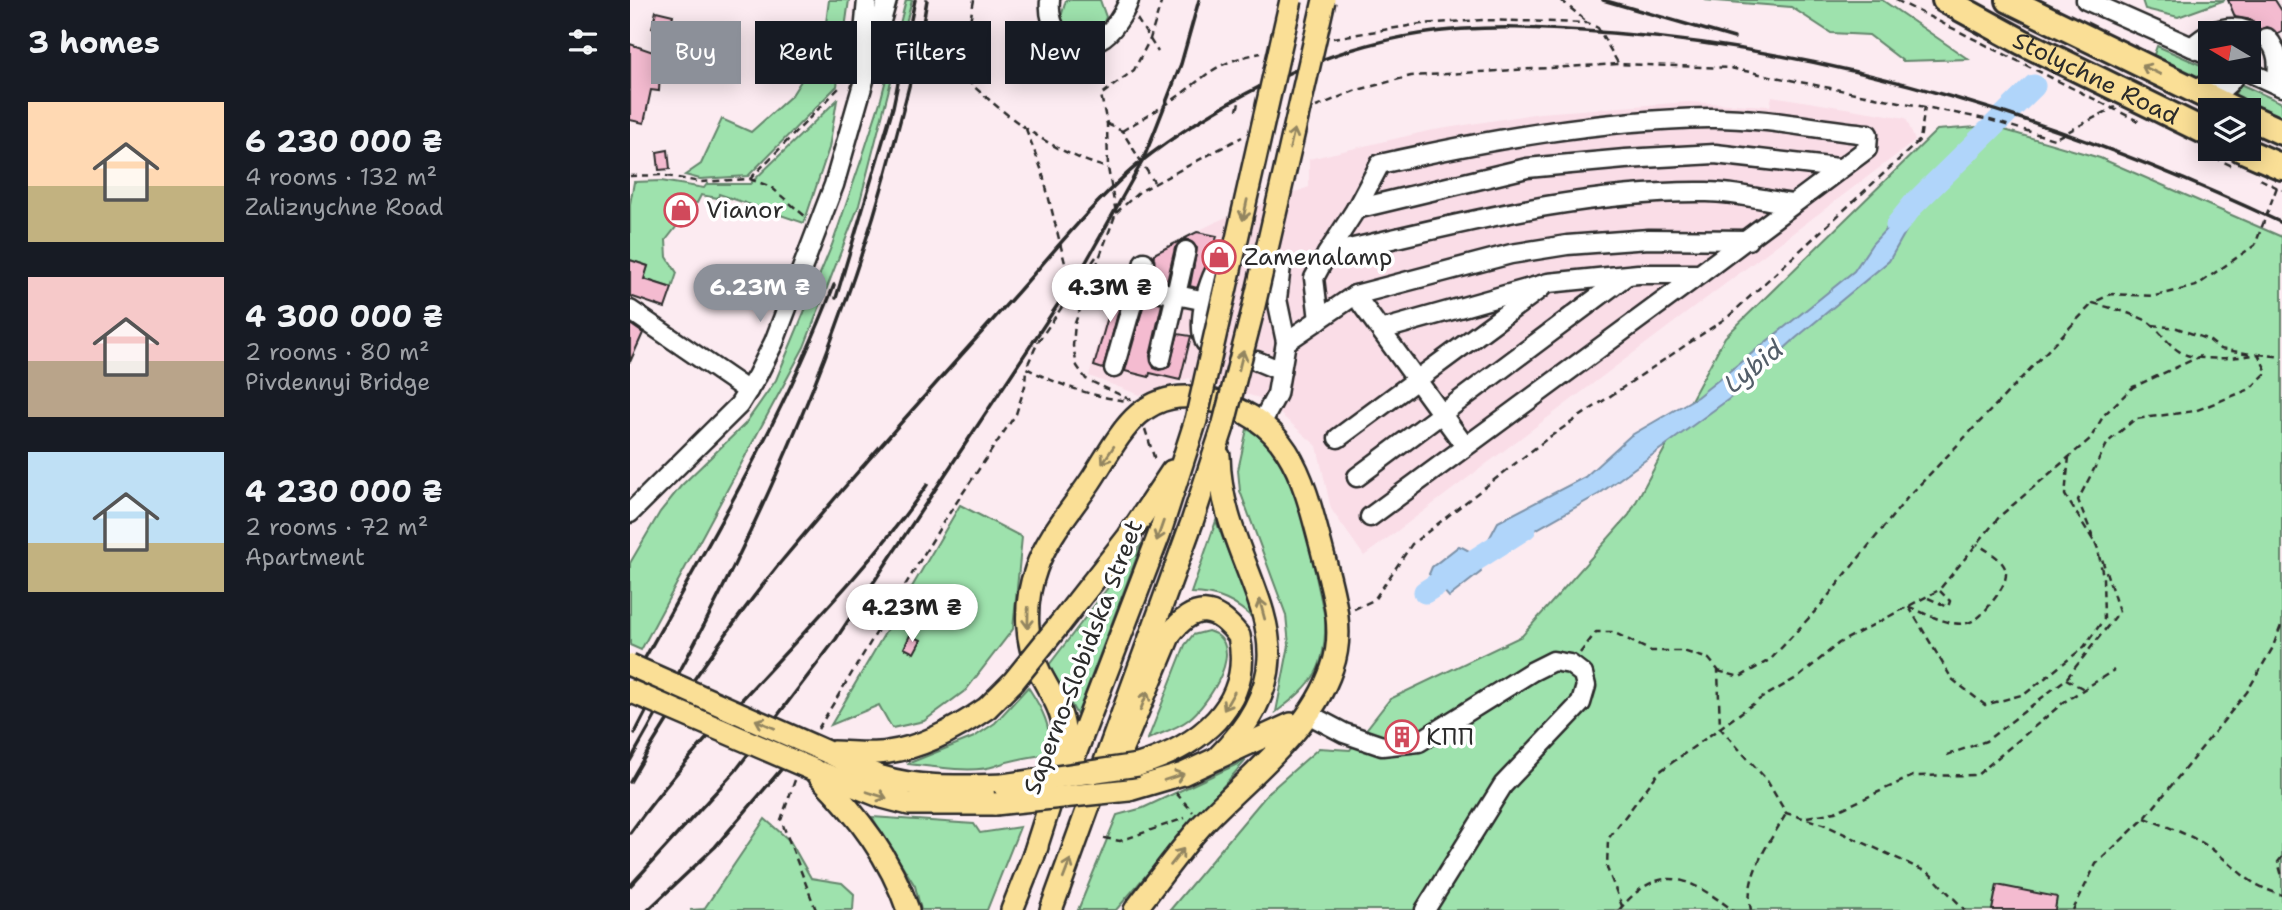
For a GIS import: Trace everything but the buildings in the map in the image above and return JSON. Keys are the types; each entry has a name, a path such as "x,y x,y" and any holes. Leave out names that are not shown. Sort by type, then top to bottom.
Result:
{"highway":[{"name":"Stolychne Road","path":"1945,0 2198,128"},
{"name":"Stolychne Road","path":"2009,0 2208,98"},
{"path":"2261,122 2282,132"},
{"path":"2258,161 2279,177"}],"main road":[{"name":"Saperno-Slobidska Street","path":"1012,910 1095,708 1160,535 1189,446 1291,0"},
{"path":"1051,910 1083,828 1221,433 1254,310 1324,0"},
{"path":"1033,858 1054,785 1065,731 1057,704 1039,671 1027,626 1035,572 1054,535 1132,421 1181,395 1234,408 1262,422 1286,448 1297,470 1310,504 1338,617 1334,665 1308,714 1202,826 1135,910"},
{"path":"1221,433 1220,483 1224,502 1253,577 1269,656 1266,682 1250,729 1255,735 1267,737"},
{"path":"827,752 887,753 961,726 987,708 1013,682 1128,537 1189,446"},
{"path":"630,665 881,777 914,784 999,794 1138,765 1168,756 1203,736 1223,711 1235,690 1241,670 1239,636 1218,615 1192,612 1182,617 1170,634 1130,736 1083,828"},
{"path":"630,691 805,775 909,804 999,794 1129,790 1183,775 1267,737 1308,714"},
{"path":"1217,758 1237,738 1253,714"},
{"path":"805,775 867,830 892,872 908,910"}],"street":[{"path":"857,112 867,0"},
{"path":"630,513 713,432 748,391 774,342 834,185 887,0"},
{"path":"1050,0 1048,16 1053,30 1062,39 1076,43 1090,43 1102,38 1129,2"},
{"path":"2086,0 2198,50"},
{"path":"2261,78 2279,86 2279,62 2275,46 2267,38"},
{"path":"2192,47 2198,43"},
{"path":"2195,92 2222,89 2231,84"},
{"path":"1319,320 1314,278 1380,164 1521,135 1621,123 1711,118 1868,134 1867,149 1838,168 1748,240 1370,517"},
{"path":"1356,209 1527,168 1625,159 1715,154 1838,168"},
{"path":"1327,254 1516,212 1599,197 1708,191 1791,204"},
{"path":"1286,342 1355,295 1511,254 1567,245 1649,239 1748,240"},
{"path":"1161,359 1186,251"},
{"path":"1205,342 1200,331 1206,301 1215,266 1226,257"},
{"path":"1114,368 1144,262"},
{"path":"1262,422 1277,394 1286,342 1277,299 1281,266"},
{"path":"1381,330 1548,284 1626,275 1700,274"},
{"path":"1357,477 1626,275"},
{"path":"1338,438 1548,284"},
{"path":"1137,287 1206,301"},
{"path":"1355,295 1465,446"},
{"path":"630,310 748,391"},
{"path":"1258,361 1281,371"},
{"path":"1308,714 1344,733 1382,746 1419,742 1553,661 1570,664 1583,674 1586,686 1581,704 1503,785 1425,910"}],"path":[{"path":"974,0 960,74 1026,129 1077,157 1108,168"},
{"path":"1116,213 1108,168 1107,124 1101,95 1134,70 1150,39 1162,0"},
{"path":"1560,0 1598,28 1618,64"},
{"path":"1129,2 1158,52"},
{"path":"1322,41 1421,24 1483,20 1588,23"},
{"path":"1324,33 1336,38"},
{"path":"1122,131 1170,102 1212,68 1232,59 1268,52"},
{"path":"1306,111 1354,91 1411,76 1618,64 1730,68 1990,120 2054,139 2133,97"},
{"path":"750,179 840,87"},
{"path":"1237,110 1240,103"},
{"path":"1338,617 1374,600 1412,544 1548,438 1729,316 1920,140 1925,106"},
{"path":"1107,124 1122,131 1154,183"},
{"path":"1026,129 1042,171 1072,292"},
{"path":"1026,368 1054,382 1093,396 1137,402 1086,379 1077,366 1073,346 1075,323 1116,213 1139,192 1154,183 1245,136"},
{"path":"630,176 661,175 700,182 750,179 771,187 808,219"},
{"path":"1570,664 1596,632 1613,632 1651,651 1683,651 1709,659 1718,670 1740,677 1771,659 1828,597 1908,497 2093,303 2111,294 2155,296 2196,286 2255,244 2279,177"},
{"path":"818,730 944,521 1016,414 1025,386 1026,368 1038,342 1101,251"},
{"path":"2093,303 2120,309 2151,325 2183,354 2238,358 2258,354"},
{"path":"2151,325 2177,328 2209,340 2220,349 2282,357"},
{"path":"1947,755 1986,741 2066,679 2119,612 2078,500 2108,442 2135,419 2195,411 2250,390 2267,372 2258,354"},
{"path":"1733,910 1693,885 1672,876 1651,882 1621,908 1607,868 1608,839 1659,772 1800,676 1839,643 1939,590 2000,516 2090,439 2104,415 2133,387 2201,356"},
{"path":"1147,412 1158,465"},
{"path":"1909,607 1952,679 1985,705 2025,694 2084,647 2104,619 2103,577 2098,549 2065,495 2069,457"},
{"path":"1909,607 1966,624 1980,617 2005,585 2008,575 2000,559 1977,543"},
{"path":"1928,598 1948,607 1950,601 1939,590"},
{"path":"2073,910 2096,864 2145,818 2247,692 2272,649 2282,624"},
{"path":"1718,670 1720,728 1766,779 1786,813 1929,873 1965,910"},
{"path":"1803,818 1835,812 1913,776 1977,775 2084,689 2114,670"},
{"path":"2066,679 2084,689"},
{"path":"805,775 781,820 816,910"},
{"path":"1104,838 1120,841 1195,814 1174,791"},
{"path":"1751,910 1749,901 1754,871 1786,813"},
{"path":"2145,818 2183,833 2218,853 2256,887 2282,895"},
{"path":"2282,857 2277,862 2282,876"}],"shaded area":[{"path":"1772,96 1906,118 1915,141 1364,556 1331,509 1317,446 1263,399 1189,378 1140,395 1089,376 1118,270 1222,219 1309,187 1309,159 1428,131 1540,113 1688,102 1770,106"}],"green space":[{"path":"829,0 849,0 846,21 826,21"},
{"path":"906,0 912,0 907,21 901,21"},
{"path":"1066,0 1100,0 1106,17 1104,21 1062,21 1061,17"},
{"path":"1704,0 1882,0 1968,59 1903,61 1869,35 1831,33 1791,7"},
{"path":"2142,0 2225,0 2178,17 2145,9"},
{"path":"2157,46 2198,64 2198,79 2152,60"},
{"path":"799,84 837,84 748,176 700,179 685,175 701,164 722,119 751,132 792,95"},
{"path":"885,84 890,84 859,205 804,347 641,650 630,645 630,563 660,512 681,486 745,424 776,380 832,245"},
{"path":"2240,84 2282,103 2282,121 2261,111 2261,98 2233,98"},
{"path":"837,100 829,148 804,223 719,194 718,198 701,195 697,203 685,202 680,222 666,240 667,257 677,273 672,288 644,279 648,266 630,260 630,204 634,182 661,181 704,188 707,184 750,184"},
{"path":"1991,126 2100,158 2282,237 2282,910 1170,910 1269,792 1319,748 1350,750 1390,699 1522,636 1629,515 1725,337 1937,130"},
{"path":"1247,429 1264,442 1279,461 1291,485 1308,541 1325,617 1324,649 1316,672 1300,692 1276,712 1289,645 1286,615 1240,491 1238,470"},
{"path":"960,505 1022,537 1013,629 966,690 924,721 892,728 879,705 831,725"},
{"path":"1216,521 1255,620 1226,600 1191,593"},
{"path":"1142,543 1077,715 1049,665"},
{"path":"1208,631 1220,638 1225,648 1225,660 1214,688 1188,720 1148,739 1185,645 1193,635"},
{"path":"1028,687 1042,710 1048,727 1048,754 975,769 907,764 974,737 995,723"},
{"path":"1246,760 1116,910 1078,910 1117,815 1143,808"},
{"path":"872,817 974,824 980,833 1020,827 987,910 921,910 915,886"},
{"path":"765,819 790,841 811,878 842,883 854,894 853,910 690,910 704,909"}],"water":[{"path":"1914,199 1919,208 1889,261 1796,338 1729,399 1599,494 1507,546 1489,539 1498,522 1585,477 1630,436 1697,397 1791,322 1854,271 1872,244"},
{"path":"1459,546 1475,556 1481,572 1449,597 1429,574 1432,567"}],"waterway":[{"name":"Lybid","path":"1897,225 1913,205 2034,86"},
{"name":"Lybid","path":"1425,592 1525,528"}],"tunnel":[{"path":"1226,257 1266,250 1274,258"},
{"path":"1205,342 1254,360"}],"railway":[{"path":"836,298 893,107 915,0"},
{"path":"630,761 743,547 808,399 864,247 887,170 927,0"},
{"path":"630,886 736,770 836,639 1086,262 1142,162 1181,64 1199,0"},
{"path":"1603,0 1734,38"},
{"path":"630,782 701,670 780,563 897,427 1098,202 1133,168 1181,133 1245,94 1312,63 1384,41 1420,34 1516,28 1612,33 1698,42 1784,56 1870,75 2039,125 2122,154 2282,223"},
{"path":"630,685 765,438 790,388 834,285"},
{"path":"630,833 702,744 856,575 927,485"},
{"path":"635,733 664,677"},
{"path":"648,910 715,847 784,766"}],"place":[{"name":"Vianor","path":"681,210"},
{"name":"Zamenalamp","path":"1219,257"},
{"name":"КПП","path":"1402,737"}]}
